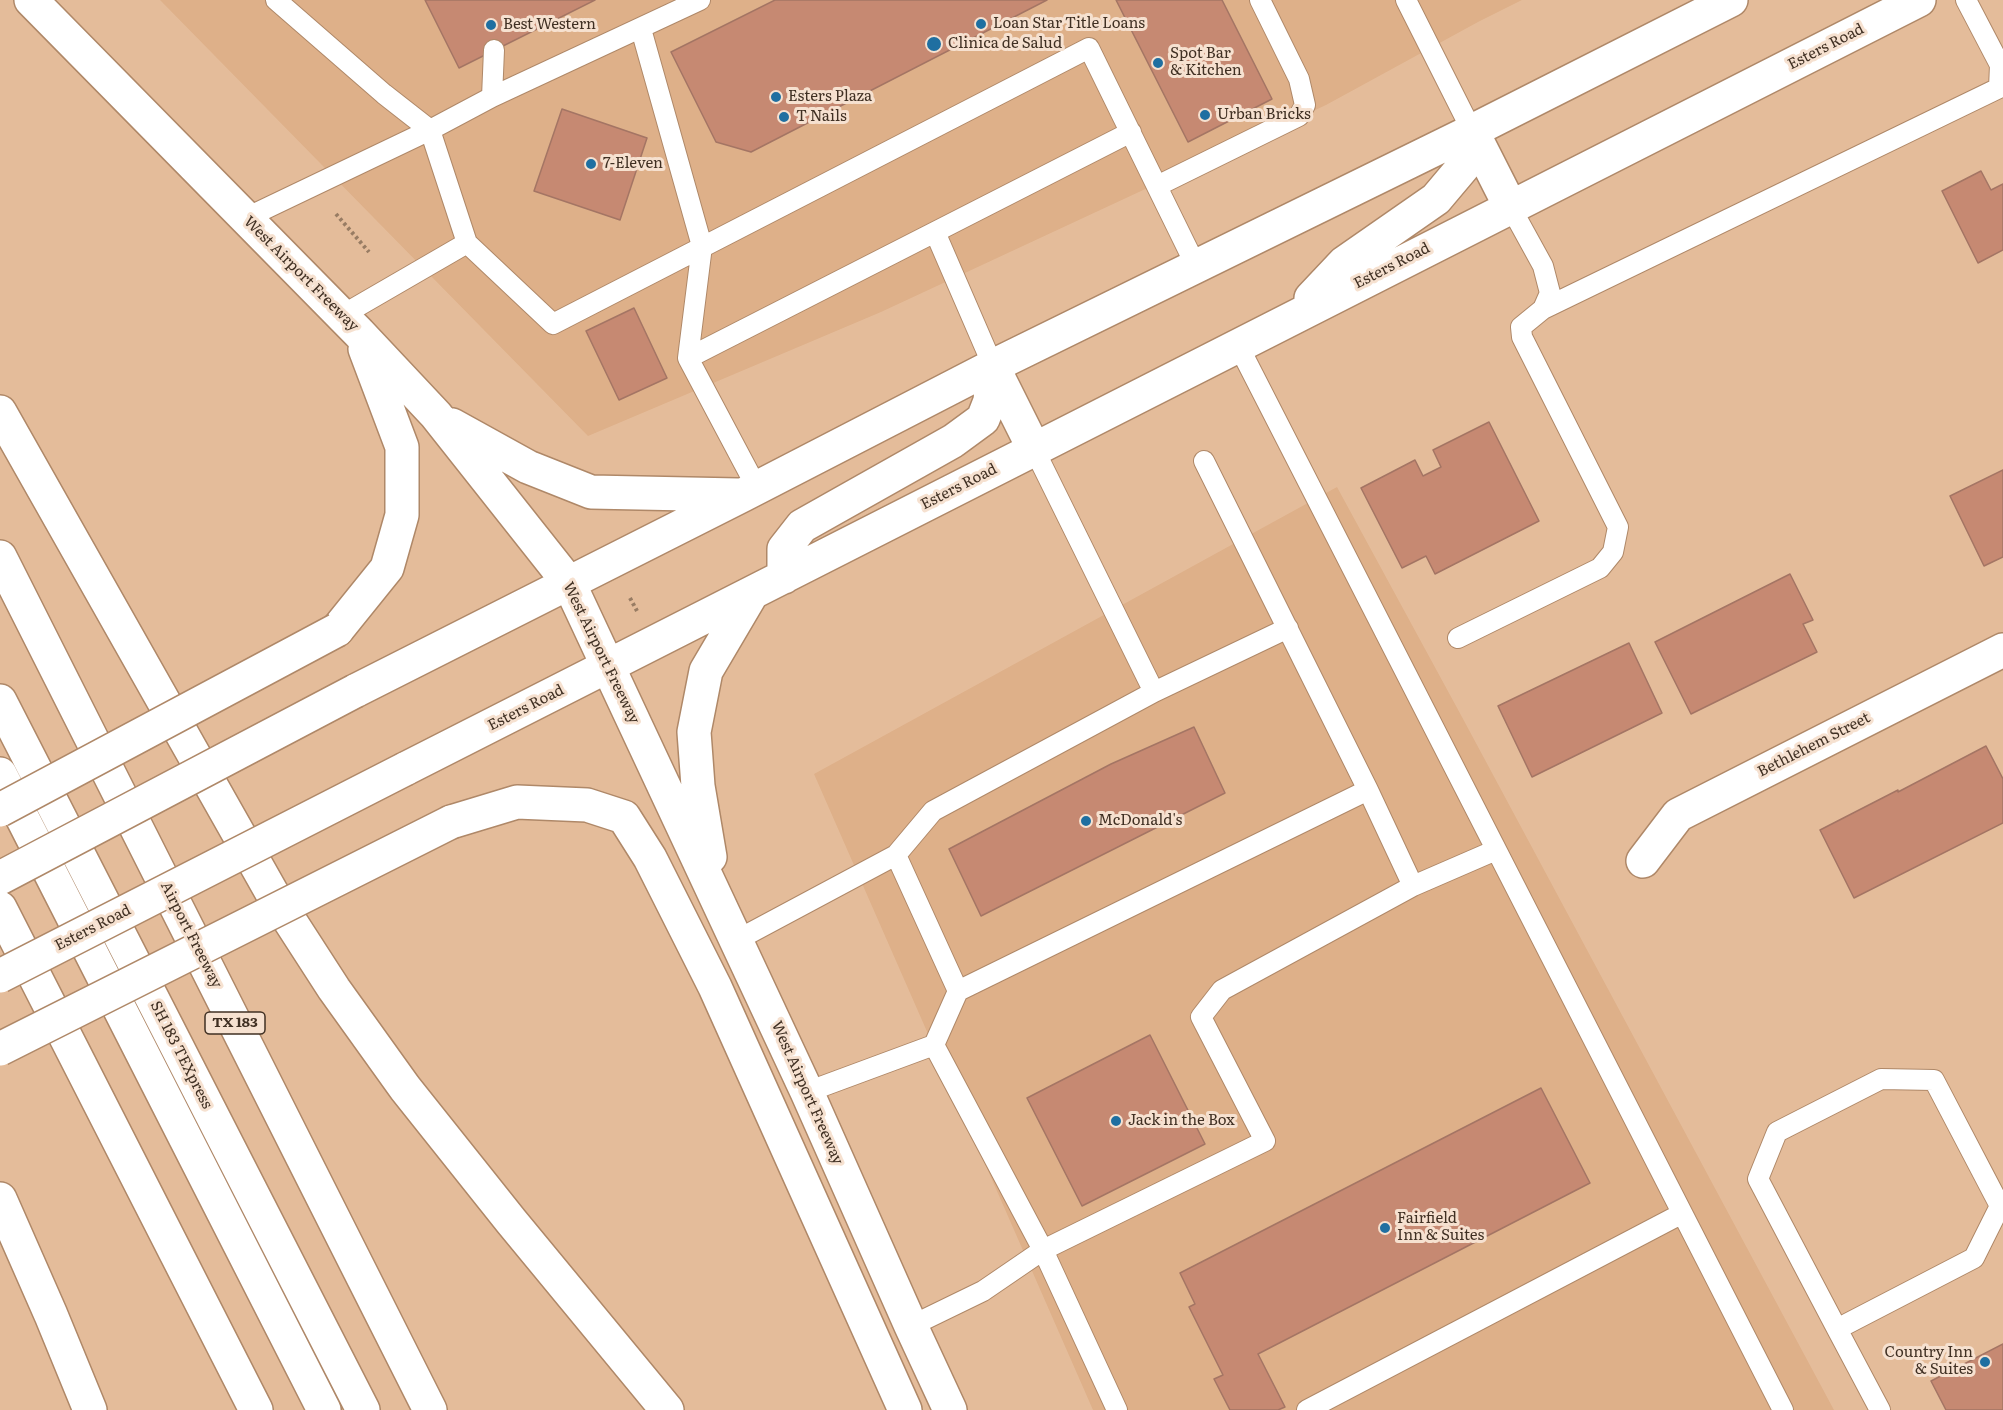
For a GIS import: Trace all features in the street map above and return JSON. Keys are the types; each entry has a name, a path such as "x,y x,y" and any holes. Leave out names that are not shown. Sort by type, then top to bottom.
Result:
{"main road":[{"name":"West Airport Freeway","path":"31,0 350,324 436,415 569,583 737,940 950,1410"},
{"path":"0,878 355,691 993,366 1472,131 1731,0"},
{"name":"Esters Road","path":"0,976 1293,316 1919,0"},
{"path":"1472,131 1510,206"},
{"path":"1293,316 1344,263 1437,199 1463,167 1472,131"},
{"path":"0,810 337,630 387,568 402,514 402,447 350,324"},
{"path":"993,366 1034,449"},
{"path":"783,577 784,549 802,525 953,441 983,418 990,401 993,366"},
{"path":"0,412 272,893 334,989 420,1106 511,1221 668,1410"},
{"path":"436,415 528,467 591,492 750,491"},
{"name":"Airport Freeway","path":"0,557 430,1410"},
{"path":"718,900 698,786 694,732 706,671 752,593"},
{"name":"Bethlehem Street","path":"1643,861 1678,815 2003,650"},
{"name":"SH 183 TEXpress","path":"0,700 363,1410"},
{"path":"0,774 324,1410"},
{"path":"0,1049 451,822 517,802 586,805 624,817 650,858 715,987 905,1410"},
{"path":"0,908 256,1410"},
{"path":"0,1199 90,1410"}],"lane":[{"path":"276,0 429,130 467,243 552,324 1089,48 1196,266"},
{"path":"246,218 429,130 492,97 700,0"},
{"path":"1157,186 1299,116 1305,105 1299,79 1260,0"},
{"path":"1406,0 1472,131"},
{"path":"1458,638 1599,568 1613,552 1618,527 1522,337 1521,327 1543,309 1999,88 2000,65 1995,36 1966,0"},
{"path":"641,29 702,246 688,358 750,491"},
{"path":"492,97 494,50"},
{"path":"688,358 1131,132"},
{"path":"1510,206 1544,266 1550,293 1543,309"},
{"path":"935,232 993,366"},
{"path":"350,324 467,243"},
{"path":"1238,345 1783,1410"},
{"path":"1034,449 1154,692"},
{"path":"1204,461 1368,790 1413,886"},
{"path":"737,940 896,855 933,811 1154,692 1288,628"},
{"path":"807,1092 934,1045 958,991 1368,790"},
{"path":"911,1326 983,1291 1043,1250 1265,1141 1201,1017 1222,990 1413,886 1496,850"},
{"path":"896,855 958,991"},
{"path":"934,1045 1043,1250 1117,1410"},
{"path":"1837,1329 1974,1258 2000,1206 1934,1080 1881,1079 1777,1132 1758,1179 1837,1329 1880,1410"},
{"path":"1307,1410 1681,1214"}],"path":[{"path":"336,214 369,252"}],"shaded area":[{"path":"160,0 1522,0 1326,105 881,312 588,436"},
{"path":"1337,487 1834,1410 1093,1410 814,774"}],"building":[{"name":"Best Western","path":"425,0 595,0 459,68"},
{"name":"Esters Plaza","path":"775,0 1047,0 751,152 716,142 671,52"},
{"path":"1116,0 1222,0 1272,99 1188,142"},
{"name":"7-Eleven","path":"562,109 647,138 620,220 534,191"},
{"path":"1981,171 1991,190 2003,184 2003,250 1978,263 1942,191"},
{"path":"634,308 667,378 619,400 586,331"},
{"path":"1489,422 1539,521 1435,574 1426,556 1402,568 1361,488 1415,460 1423,476 1441,467 1433,450"},
{"path":"2003,470 2003,557 1984,566 1950,496"},
{"path":"1790,574 1813,620 1803,624 1817,652 1691,714 1655,642"},
{"path":"1629,643 1662,713 1532,777 1498,706"},
{"name":"McDonald's","path":"1194,727 1225,793 981,916 949,849 1111,764"},
{"path":"1986,746 2003,779 2003,823 1854,898 1820,830"},
{"name":"Jack in the Box","path":"1150,1035 1205,1144 1082,1206 1027,1098"},
{"name":"Fairfield Inn & Suites","path":"1541,1088 1590,1183 1258,1354 1285,1407 1278,1410 1230,1410 1214,1379 1223,1375 1189,1307 1195,1304 1180,1273"},
{"name":"Country Inn & Suites","path":"2003,1344 2003,1410 1946,1410 1931,1381"}],"place":[{"name":"Loan Star Title Loans","path":"981,24"},
{"name":"Best Western","path":"491,25"},
{"name":"Clinica de Salud","path":"934,44"},
{"name":"Spot Bar & Kitchen","path":"1158,63"},
{"name":"Esters Plaza","path":"776,97"},
{"name":"Urban Bricks","path":"1205,115"},
{"name":"T Nails","path":"784,117"},
{"name":"7-Eleven","path":"591,164"},
{"name":"McDonald's","path":"1086,821"},
{"name":"Jack in the Box","path":"1116,1121"},
{"name":"Fairfield Inn & Suites","path":"1385,1228"},
{"name":"Country Inn & Suites","path":"1985,1362"}]}
